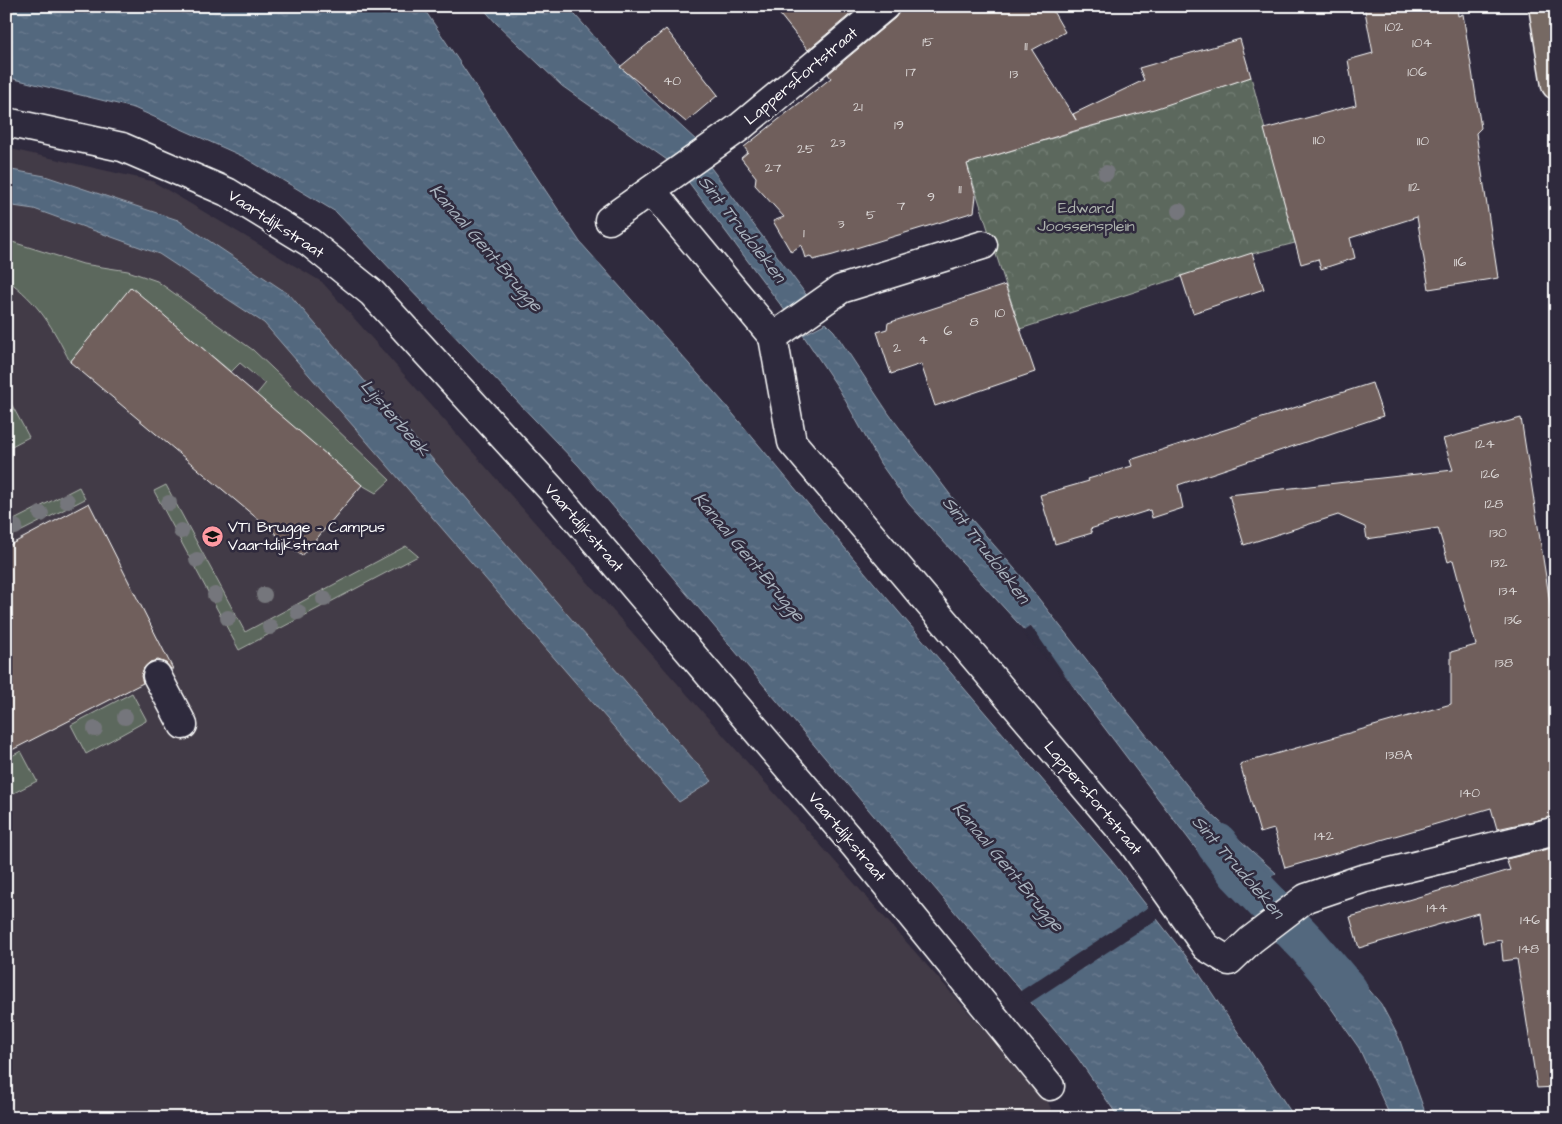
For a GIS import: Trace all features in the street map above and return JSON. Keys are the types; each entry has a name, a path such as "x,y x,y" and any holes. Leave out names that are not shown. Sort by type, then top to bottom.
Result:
{"main road":[{"path":"1543,6 1556,85"}],"street":[{"name":"Lappersfortstraat","path":"609,220 740,127 885,6"},
{"name":"Vaartdijkstraat","path":"6,122 122,147 227,192 309,242 372,293 534,470 610,558 855,846 1050,1086"},
{"path":"651,190 783,329 841,289 983,245"},
{"name":"Lappersfortstraat","path":"783,329 792,442 1132,844 1206,947 1229,961 1251,940 1306,898 1362,879 1556,831"},
{"path":"158,676 183,725"}],"shaded area":[{"path":"6,148 152,181 322,282 1048,1102 1055,1118 6,1118"}],"green space":[{"name":"Edward Joossensplein","path":"1251,77 1295,243 1252,254 1020,329 967,164"},
{"path":"6,240 83,264 128,271 157,281 253,350 390,480 376,493 362,485 256,395 265,384 240,363 231,372 131,288 70,362 44,316 27,297 6,279"},
{"path":"6,394 29,437 6,449"},
{"path":"166,485 245,632 406,546 418,556 239,650 154,491"},
{"path":"79,487 85,499 6,539 6,524"},
{"path":"132,693 146,721 86,754 71,725"},
{"path":"21,751 37,781 6,797 6,759"}],"water":[{"name":"Kanaal Gent-Brugge","path":"6,6 422,6 580,242 723,402 874,583 1111,860 1196,969 1295,1118 1119,1118 1077,1057 579,466 336,212 242,156 134,108 6,77"},
{"path":"481,6 567,6 646,94 697,141 670,162 562,86 496,23"},
{"path":"708,164 808,297 786,312 687,180"},
{"name":"Lijsterbeek","path":"6,169 45,176 178,220 290,295 712,781 679,802 264,323 159,254 34,209 6,205"},
{"path":"826,323 834,331 889,414 952,497 1021,576 1207,810 1276,873 1240,900 1213,871 1059,668 909,504 880,463 839,389 803,335"},
{"path":"1323,935 1381,1004 1399,1038 1427,1118 1391,1118 1359,1048 1296,958"}],"pier":[{"path":"1031,626 1108,737 1057,669 1022,632"},
{"path":"1150,906 1159,918 1028,1004 1019,992"}],"building":[{"path":"773,6 860,6 808,50"},
{"path":"900,6 1050,6 1065,32 1032,50 1076,120 1073,114 1144,80 1139,68 1240,39 1251,77 1154,109 967,164 976,196 974,212 833,255 813,260 810,256 805,258 801,245 791,252 773,221 784,217 755,185 756,177 741,158 748,152 744,147 831,78 828,74 895,18"},
{"path":"1364,6 1457,6 1458,16 1463,14 1481,128 1476,133 1498,278 1429,289 1417,217 1350,238 1355,258 1321,269 1318,259 1301,264 1264,129 1356,105 1348,60 1373,53"},
{"path":"666,29 718,95 686,122 620,67"},
{"path":"1252,253 1264,289 1193,313 1181,276"},
{"path":"1005,285 1035,372 935,406 921,364 891,374 877,332 887,329 888,323"},
{"path":"131,287 362,485 302,556 70,362"},
{"path":"1372,383 1383,416 1178,485 1183,508 1152,518 1150,510 1090,529 1092,533 1055,544 1040,495 1132,466 1130,460"},
{"path":"1521,418 1556,641 1556,816 1497,829 1491,808 1285,868 1274,829 1260,833 1240,764 1451,704 1451,652 1476,645 1453,560 1448,562 1438,528 1367,539 1365,527 1338,515 1244,545 1229,495 1453,470 1443,439"},
{"path":"89,503 173,669 166,663 158,660 150,662 144,668 141,676 143,683 6,753 6,547"},
{"path":"1556,847 1556,1087 1537,1088 1517,959 1503,961 1501,940 1483,943 1478,913 1359,948 1350,917 1510,870 1506,859"}],"waterway":[{"name":"Sint Trudoleken","path":"1217,844 1239,873 1308,945 1347,991"}],"place":[{"name":"VTI Brugge - Campus Vaartdijkstraat","path":"212,536"}]}
